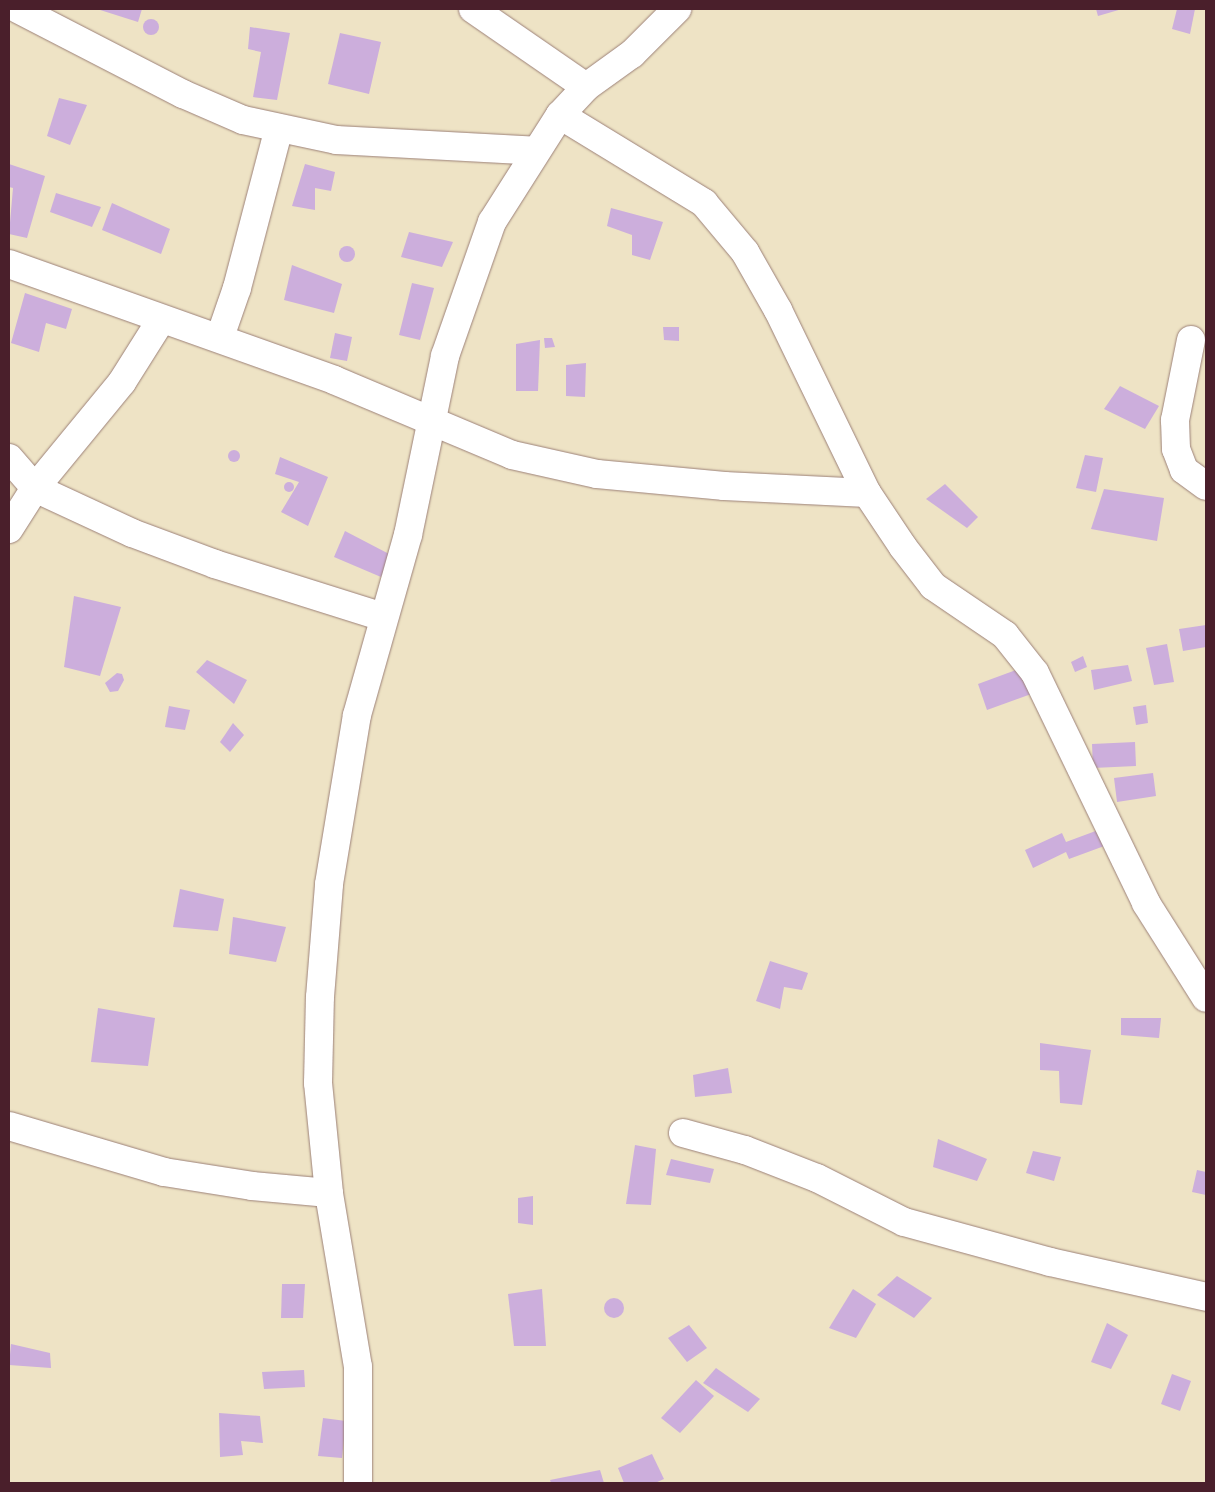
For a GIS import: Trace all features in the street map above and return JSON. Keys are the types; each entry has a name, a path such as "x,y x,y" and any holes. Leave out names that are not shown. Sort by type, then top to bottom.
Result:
{"street":[{"path":"18,9 183,94 243,120 336,140 536,151"},
{"path":"473,9 586,87"},
{"path":"358,1483 358,1367 329,1193 318,1083 320,997 329,884 357,715 408,535 445,356 492,222 560,115 586,87 632,54 677,9"},
{"path":"560,115 704,203 745,252 786,326 867,493 933,586 1005,635 1035,673 1146,903 1206,998"},
{"path":"220,337 238,288 279,128"},
{"path":"9,264 161,320 220,337 432,421 512,455 596,474 724,486 867,493"},
{"path":"9,529 35,488 122,382 161,320"},
{"path":"1190,340 1174,420 1176,449 1184,470 1206,486"},
{"path":"9,458 35,488 132,533 206,560 383,618"},
{"path":"9,1126 164,1172 252,1186 329,1193"},
{"path":"683,1133 745,1150 817,1178 904,1222 1050,1262 1206,1296"}],"building":[{"path":"97,9 142,9 138,22"},
{"path":"1096,9 1122,9 1098,16"},
{"path":"1177,9 1195,9 1190,34 1172,29"},
{"path":"151,19 159,27 151,35 143,27"},
{"path":"250,27 290,33 277,100 253,97 261,52 248,49"},
{"path":"340,33 381,42 369,94 328,84"},
{"path":"59,98 87,105 70,145 47,136"},
{"path":"9,164 45,176 27,238 9,234 13,188 9,187"},
{"path":"305,164 335,172 331,191 315,188 315,210 292,206"},
{"path":"56,193 101,207 92,227 50,212"},
{"path":"112,203 170,229 161,254 102,230"},
{"path":"611,208 663,222 650,260 632,255 632,235 607,226"},
{"path":"409,232 453,242 442,267 401,257"},
{"path":"344,246 350,246 355,251 353,260 344,262 339,257 339,251"},
{"path":"292,265 342,284 334,313 284,300"},
{"path":"412,283 434,288 420,340 399,335"},
{"path":"25,293 72,309 66,329 46,323 39,352 11,343"},
{"path":"663,327 679,327 679,341 664,340"},
{"path":"335,333 352,337 347,361 330,358"},
{"path":"544,338 552,338 555,347 545,348"},
{"path":"540,340 538,391 516,391 516,344"},
{"path":"586,363 585,397 566,396 566,365"},
{"path":"1120,386 1159,406 1145,429 1104,409"},
{"path":"232,450 236,450 240,456 236,462 232,462 228,458 228,454"},
{"path":"1085,455 1103,458 1096,492 1076,488"},
{"path":"280,457 328,477 308,526 281,512 299,482 275,474"},
{"path":"287,482 291,482 294,487 293,491 287,492 284,489 284,485"},
{"path":"945,484 978,517 967,528 926,499"},
{"path":"1104,489 1164,498 1157,541 1091,529"},
{"path":"345,531 391,555 381,577 334,557"},
{"path":"74,596 121,607 100,676 64,667"},
{"path":"1206,625 1206,647 1183,651 1179,629"},
{"path":"1167,644 1174,682 1154,685 1146,648"},
{"path":"1083,656 1087,667 1075,672 1071,662"},
{"path":"207,660 247,680 234,704 196,672"},
{"path":"1128,665 1132,681 1094,690 1091,670"},
{"path":"1024,667 1034,693 987,710 978,684"},
{"path":"117,673 122,674 124,680 118,691 110,692 105,683"},
{"path":"1146,705 1148,723 1136,725 1133,707"},
{"path":"169,706 190,710 185,730 165,727"},
{"path":"233,723 244,735 230,752 220,742"},
{"path":"1135,742 1136,766 1093,768 1092,744"},
{"path":"1153,773 1156,796 1117,802 1114,778"},
{"path":"1101,829 1107,845 1069,859 1066,852 1033,868 1025,850 1062,833 1066,842"},
{"path":"180,889 224,899 218,931 173,927"},
{"path":"233,917 286,927 276,962 229,954"},
{"path":"770,961 808,973 802,990 784,987 780,1009 756,1001"},
{"path":"98,1008 155,1018 148,1066 91,1062"},
{"path":"1121,1018 1161,1018 1159,1038 1121,1035"},
{"path":"1040,1043 1091,1050 1082,1105 1060,1103 1059,1071 1040,1070"},
{"path":"728,1068 732,1093 695,1097 693,1075"},
{"path":"938,1139 987,1159 977,1181 933,1167"},
{"path":"635,1145 656,1149 651,1205 626,1204"},
{"path":"1033,1151 1061,1157 1054,1181 1026,1173"},
{"path":"671,1159 714,1169 710,1183 666,1175"},
{"path":"1197,1170 1206,1172 1206,1195 1192,1192"},
{"path":"533,1196 533,1225 518,1223 518,1198"},
{"path":"897,1276 932,1298 914,1318 877,1295"},
{"path":"282,1284 305,1284 303,1318 281,1318"},
{"path":"542,1289 546,1346 514,1346 508,1294"},
{"path":"853,1289 876,1304 856,1338 829,1328"},
{"path":"614,1298 621,1301 624,1308 621,1315 614,1318 607,1315 604,1308 607,1301"},
{"path":"1107,1323 1128,1335 1111,1369 1091,1362"},
{"path":"689,1325 707,1348 687,1362 668,1338"},
{"path":"11,1344 50,1353 51,1368 9,1365"},
{"path":"716,1368 760,1399 748,1412 703,1383"},
{"path":"304,1370 305,1387 264,1389 262,1372"},
{"path":"1172,1374 1191,1381 1180,1411 1161,1404"},
{"path":"696,1380 714,1396 680,1433 661,1418"},
{"path":"219,1413 260,1416 263,1443 241,1441 243,1455 220,1457"},
{"path":"323,1418 346,1421 342,1458 318,1456"},
{"path":"652,1454 664,1479 655,1483 624,1483 618,1468"},
{"path":"600,1470 604,1483 551,1483 550,1480"}]}
